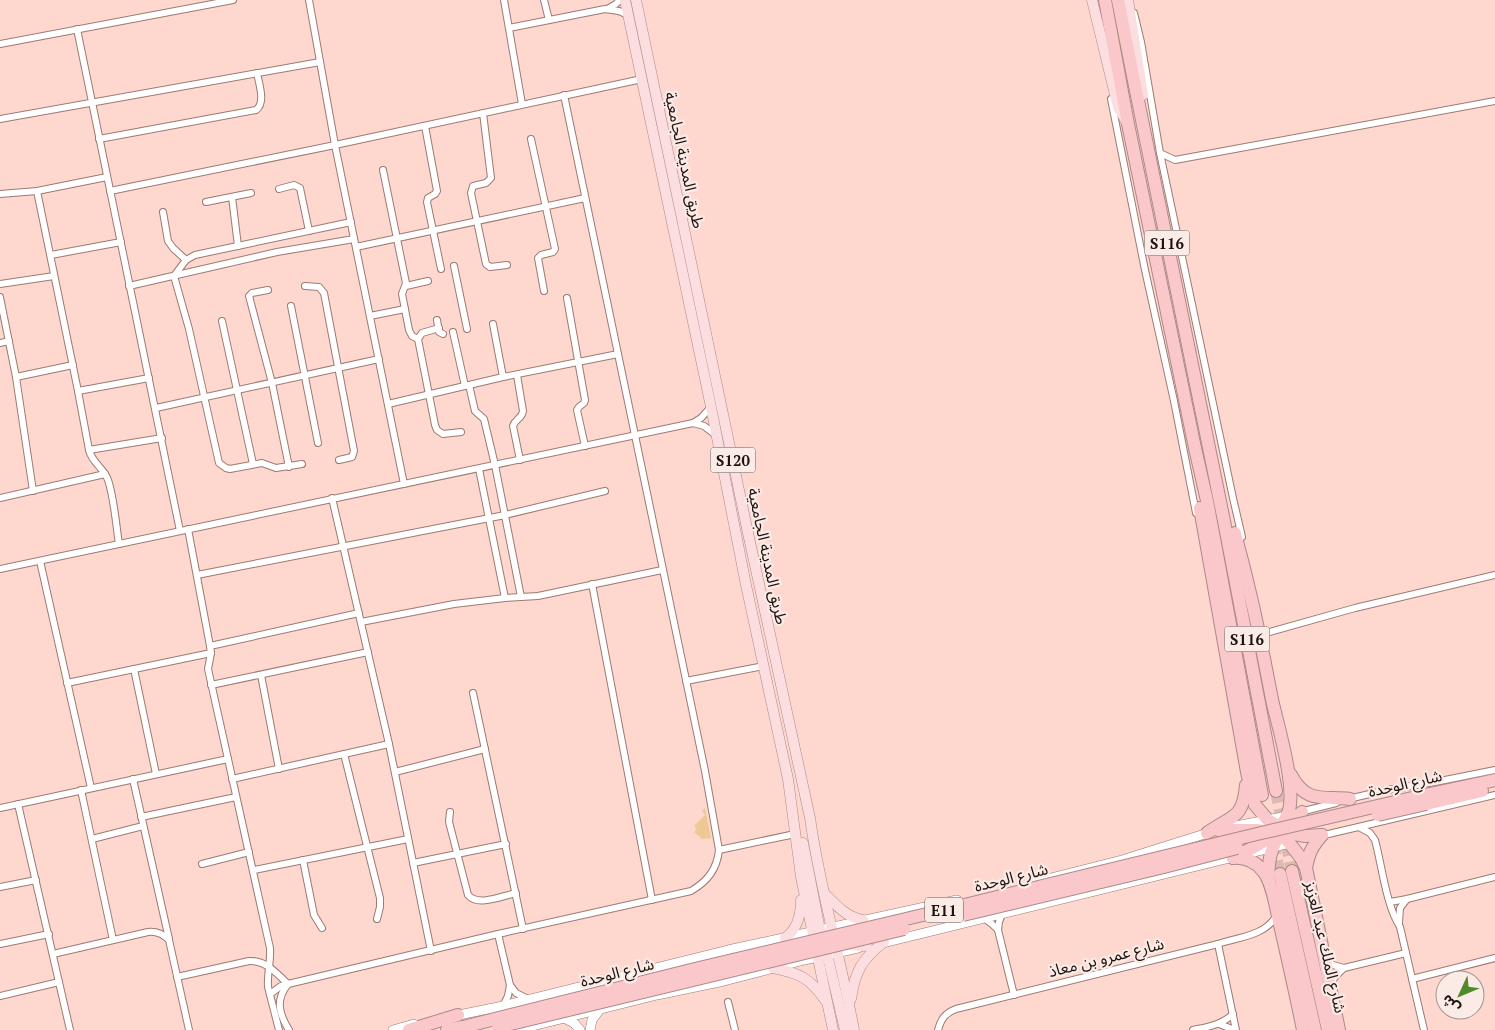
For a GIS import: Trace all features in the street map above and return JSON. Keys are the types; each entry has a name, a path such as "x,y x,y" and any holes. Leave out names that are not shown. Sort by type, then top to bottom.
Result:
{"highway":[{"name":"S116","path":"1105,0 1128,124 1207,501 1262,795"},
{"name":"S116","path":"1125,2 1141,115 1217,486 1276,792"},
{"path":"1195,448 1196,474 1205,541 1253,800 1257,808 1293,847 1306,868 1340,1030"},
{"path":"1217,486 1224,496 1228,507 1248,585 1286,766 1293,811 1279,832 1271,852 1269,883"},
{"path":"1286,766 1295,783 1308,796 1350,799"},
{"path":"1212,832 1234,817 1242,808 1247,772"},
{"name":"شارع الوحدة","path":"486,1030 1164,867 1495,780"},
{"name":"شارع الوحدة","path":"447,1030 460,1021 695,969 1266,832 1425,799 1495,788"},
{"path":"1264,816 1276,817 1293,811"},
{"path":"1212,832 1256,830 1322,835"},
{"path":"1233,858 1279,832"},
{"path":"1306,868 1309,852 1322,835"},
{"path":"1271,852 1293,847"},
{"path":"1233,858 1245,858 1256,863 1264,872 1269,883 1304,1030"},
{"name":"شارع الملك عبد العزيز","path":"1315,1030 1286,872 1328,1030"},
{"path":"409,1030 460,1021"}],"main road":[{"name":"طريق المدينة الجامعية","path":"625,0 788,779 801,877 816,931"},
{"name":"طريق المدينة الجامعية","path":"636,0 810,818 816,859 832,927 827,1004 833,1030"},
{"path":"1092,0 1118,107 1128,124"},
{"path":"793,817 802,839 816,931 829,952 845,1030"},
{"path":"785,938 792,930 800,914 801,877"},
{"path":"824,892 852,918 863,920"},
{"path":"850,1007 853,984 858,970 870,953 884,942"},
{"path":"829,952 849,946 867,946"},
{"name":"طريق المدينة الجامعية","path":"829,952 850,1007 854,1030"},
{"path":"773,968 800,975 816,988 827,1004"}],"street":[{"path":"0,44 233,0"},
{"path":"309,0 335,145 404,484"},
{"path":"504,0 522,104"},
{"path":"544,0 549,20"},
{"path":"605,10 620,0"},
{"path":"1092,0 1095,28 1178,420 1215,617 1223,632"},
{"path":"1125,2 1132,8 1136,21 1160,153 1232,498 1248,562 1250,576 1248,585"},
{"path":"509,28 605,10 619,11 628,15"},
{"path":"77,29 180,531"},
{"path":"0,119 320,62"},
{"path":"99,139 256,110 260,107 261,102 258,73"},
{"path":"110,191 642,79"},
{"path":"270,994 288,984 691,891 708,879 718,860 719,850 686,681 564,95"},
{"path":"1160,153 1175,160 1495,102"},
{"path":"483,113 491,176 488,182 471,188 471,193 486,265 490,267 507,265"},
{"path":"424,126 437,190 427,200 441,269"},
{"path":"531,139 555,249 553,252 541,255 538,258 544,291"},
{"path":"1165,174 1175,160"},
{"path":"383,170 406,286 402,293 405,310 410,333 418,339 435,425 437,430 443,434 461,432"},
{"path":"0,194 36,191 106,177"},
{"path":"279,189 294,185 300,188 309,231"},
{"path":"36,191 51,256 89,450 92,459 105,474 109,484 119,544"},
{"path":"206,202 251,193"},
{"path":"232,197 238,246"},
{"path":"356,247 586,198"},
{"path":"163,212 168,241 186,260"},
{"path":"174,276 186,260 195,255 351,222"},
{"path":"129,286 277,252 354,239"},
{"path":"51,256 121,242"},
{"path":"454,266 467,329"},
{"path":"0,284 54,276"},
{"path":"174,276 219,463 230,469 262,462 276,468 302,464"},
{"path":"406,286 428,281"},
{"path":"305,286 316,286 322,289 324,293 339,368 354,451 352,456 338,460"},
{"path":"268,290 252,293 249,296 272,383 289,467"},
{"path":"0,297 16,376 33,491"},
{"path":"567,298 585,400 584,404 577,410 585,446"},
{"path":"291,306 318,443"},
{"path":"370,316 405,310"},
{"path":"418,339 422,333 441,331 437,320"},
{"path":"222,321 253,464"},
{"path":"493,324 504,377"},
{"path":"454,332 467,386 475,411 484,419 496,465 520,596"},
{"path":"0,343 9,341"},
{"path":"388,404 504,377 618,354"},
{"path":"156,408 379,360"},
{"path":"16,376 73,365"},
{"path":"517,375 523,411 522,416 515,421 513,426 520,460"},
{"path":"78,391 149,378"},
{"path":"0,569 694,423 711,406"},
{"path":"694,423 704,426 716,435"},
{"path":"89,450 162,438"},
{"path":"479,468 505,598"},
{"path":"0,498 105,474"},
{"path":"197,575 505,515 605,491"},
{"path":"332,498 389,744 432,950"},
{"path":"188,529 210,649 208,666 211,685 270,948 268,980 280,1029"},
{"path":"40,560 91,788"},
{"path":"361,622 454,604 520,596 538,596 662,570"},
{"path":"1259,636 1355,608 1495,575"},
{"path":"592,584 652,900"},
{"path":"68,683 134,669 359,613"},
{"path":"211,685 368,652"},
{"path":"686,681 764,666"},
{"path":"134,669 156,774"},
{"path":"261,675 279,769"},
{"path":"473,693 523,929"},
{"path":"232,779 389,744"},
{"path":"395,772 485,749"},
{"path":"344,754 380,898 377,920"},
{"path":"0,808 228,759"},
{"path":"1293,811 1387,790 1495,770"},
{"path":"133,779 188,1030"},
{"path":"81,790 113,940"},
{"path":"1293,847 1322,835 1495,795"},
{"path":"141,817 236,798"},
{"path":"18,804 70,1030"},
{"path":"450,812 449,822 456,854 466,892 470,898 481,901 516,893"},
{"path":"393,1030 424,1022 460,1021 503,1006 728,950 969,898 1122,860 1264,816"},
{"path":"92,839 143,826"},
{"path":"1359,827 1370,833 1375,840 1390,902 1395,919 1400,927"},
{"path":"719,850 795,834"},
{"path":"254,870 408,839"},
{"path":"413,862 506,844"},
{"path":"202,864 249,852"},
{"path":"867,946 1233,858 1271,852"},
{"path":"303,860 314,915 322,928"},
{"path":"1390,902 1495,877"},
{"path":"0,886 36,880"},
{"path":"1407,899 1399,910 1398,919 1424,1030"},
{"path":"1002,914 998,930 1014,995"},
{"name":"شارع عمرو بن معاذ","path":"939,1026 949,1012 956,1009 1218,944 1263,930 1269,926 1277,914"},
{"path":"984,918 998,930"},
{"path":"53,954 152,932 162,934 169,940"},
{"path":"0,944 49,934"},
{"path":"498,934 510,985 508,996 503,1006"},
{"path":"1218,944 1235,1030 1219,1024"},
{"path":"516,1030 718,982 829,952"},
{"path":"1325,958 1333,965 1344,968 1406,953"},
{"path":"1412,979 1495,958"},
{"path":"177,977 249,961 260,962 270,966 288,984"},
{"path":"1330,984 1344,968"},
{"path":"0,996 59,982"},
{"path":"288,984 280,995 279,1005 289,1030"},
{"path":"510,985 516,993 529,1000"},
{"path":"728,1002 735,1030"},
{"path":"590,1030 592,1020 600,1009"},
{"path":"1193,1030 1219,1024 1233,1014"},
{"path":"563,1018 574,1023 580,1030"}],"shaded area":[{"path":"705,808 711,838 702,839 694,832 697,829 694,826 705,815 702,811"}],"tunnel":[{"path":"1276,791 1292,871"},
{"path":"1273,843 1280,874"}]}
